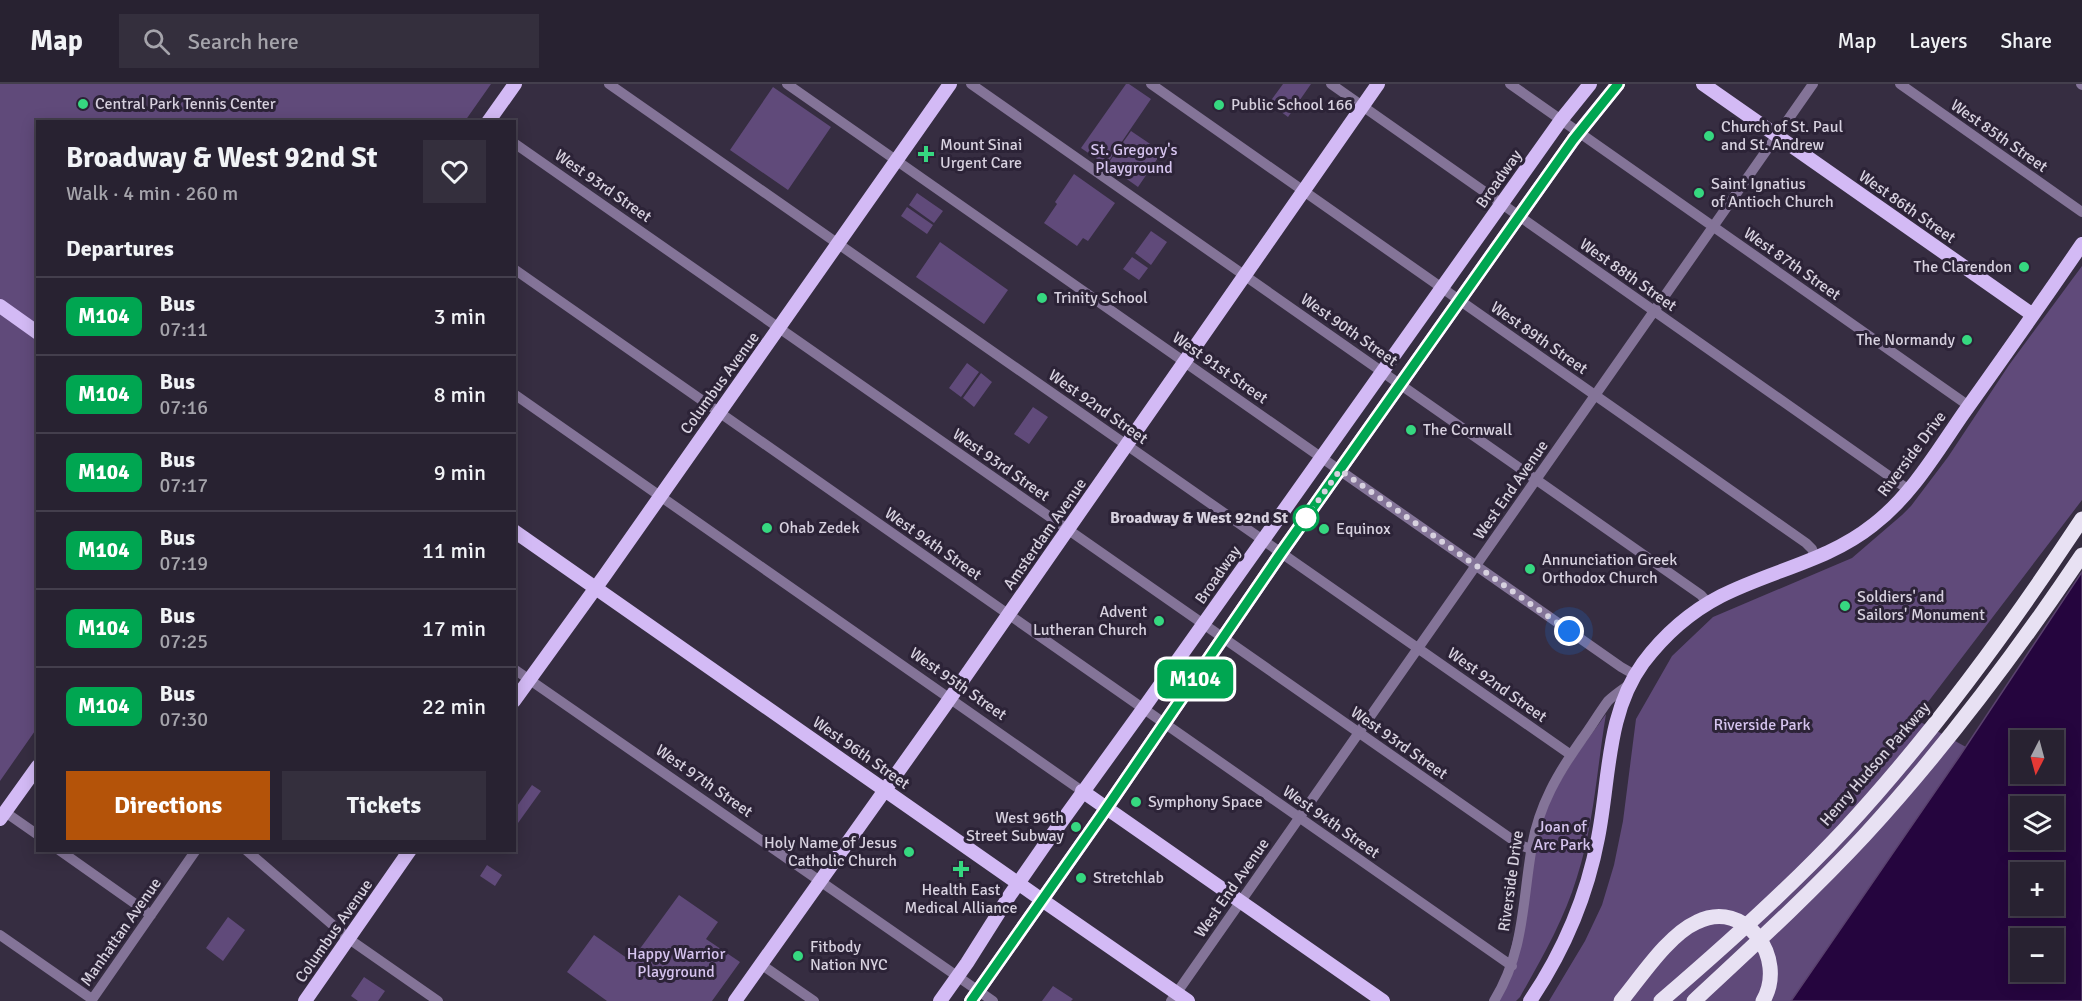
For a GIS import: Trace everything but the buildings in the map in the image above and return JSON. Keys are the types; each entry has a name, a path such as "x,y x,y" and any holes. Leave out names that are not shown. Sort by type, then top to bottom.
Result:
{"highway":[{"name":"Henry Hudson Parkway","path":"1661,1001 1763,911 1842,831 1914,750 1992,649 2082,519"},
{"path":"1694,1001 1842,860 1925,767 2001,669 2082,555"},
{"path":"1621,1001 1683,930 1705,918 1720,916 1744,924 1757,934 1765,946 1771,972 1769,987 1763,1001"}],"main road":[{"path":"489,120 515,84"},
{"name":"Columbus Avenue","path":"516,698 780,328 837,243 950,84"},
{"name":"Amsterdam Avenue","path":"735,1001 950,699 1378,84"},
{"name":"Broadway","path":"940,1001 1082,791 1263,541 1561,120 1590,84"},
{"path":"974,996 1281,553 1579,132 1618,84"},
{"name":"West 86th Street","path":"1703,84 2033,315"},
{"name":"Riverside Drive","path":"1530,1001 1560,950 1585,888 1599,836 1615,728 1619,711 1633,679 1668,634 1707,603 1734,590 1816,559 1867,531 1883,518 1909,490 2082,244"},
{"path":"0,306 36,332"},
{"name":"West 96th Street","path":"516,532 1179,998"},
{"path":"2,816 36,769"},
{"name":"West 95th Street","path":"1082,791 1383,1001"},
{"name":"Columbus Avenue","path":"305,1001 409,852"}],"street":[{"name":"West 92nd Street","path":"609,84 1571,755"},
{"name":"West 91st Street","path":"788,84 1621,667 1633,679"},
{"name":"West 90th Street","path":"971,84 1701,595 1707,603"},
{"name":"West 89th Street","path":"1151,84 1806,543 1815,553 1816,559"},
{"name":"West 88th Street","path":"1331,84 1909,490"},
{"name":"West 87th Street","path":"1510,84 1969,406"},
{"name":"West End Avenue","path":"1179,998 1240,903 1813,84"},
{"name":"West 85th Street","path":"1900,84 2082,212"},
{"name":"West 93rd Street","path":"516,144 1358,733 1520,845 1531,849"},
{"name":"West 94th Street","path":"516,270 1512,966"},
{"name":"West 95th Street","path":"516,395 1082,791"},
{"name":"West 97th Street","path":"516,670 958,976 974,996 993,1001"},
{"name":"Riverside Drive","path":"1494,1001 1512,966 1522,923 1535,827 1545,798 1609,700 1633,679"},
{"path":"2,816 36,834"},
{"path":"62,852 151,915"},
{"name":"Manhattan Avenue","path":"91,1000 195,852"},
{"path":"248,852 349,939 438,1001"},
{"path":"0,935 91,1000"},
{"path":"762,965 814,1001"}],"green space":[{"path":"0,84 491,84 466,120 36,120 36,729 0,781"},
{"path":"1126,84 1151,99 1106,165 1081,148"},
{"path":"1283,84 1311,84 1288,117 1269,103"},
{"path":"773,87 831,127 788,190 730,150"},
{"name":"St. Gregory's Playground","path":"1131,131 1162,152 1138,187 1107,165"},
{"path":"1074,174 1115,203 1088,241 1083,238 1077,246 1044,223"},
{"path":"917,193 943,211 934,223 909,205"},
{"path":"907,207 933,225 927,234 901,216"},
{"path":"1151,231 1167,242 1151,265 1135,253"},
{"path":"940,242 1008,290 984,324 916,277"},
{"path":"1132,257 1148,268 1139,280 1123,269"},
{"name":"Riverside Park","path":"2082,266 2082,500 1915,719 1966,747 1791,1001 1549,1001 1585,941 1602,905 1614,865 1623,821 1636,719 1672,656 1713,617 1852,558 1902,515 1948,457 2009,365"},
{"path":"967,363 979,372 961,397 949,388"},
{"path":"981,373 992,382 974,407 963,398"},
{"path":"1033,407 1048,417 1029,444 1014,434"},
{"name":"Joan of Arc Park","path":"1606,714 1587,837 1572,893 1552,938 1520,997 1516,1001 1498,1001 1547,803 1577,754"},
{"path":"532,785 541,791 518,823 516,822 516,808"},
{"path":"487,865 502,875 495,886 480,876"},
{"name":"Happy Warrior Playground","path":"679,895 718,922 706,939 740,962 712,1001 607,1001 567,972 594,935 631,961"},
{"path":"228,917 245,930 223,961 206,948"},
{"path":"364,977 385,991 378,1001 358,1001 351,996"},
{"path":"1053,986 1073,999 1071,1001 1042,1001"}],"shaded area":[{"path":"2082,572 2082,1001 1791,1001 1959,757"}],"bus line":[{"name":"M104","path":"971,1001 1281,553 1573,140 1618,84"}],"place":[{"name":"Central Park Tennis Center","path":"83,104"},
{"name":"Public School 166","path":"1219,105"},
{"name":"Church of St. Paul and St. Andrew","path":"1709,136"},
{"name":"Mount Sinai Urgent Care","path":"926,154"},
{"name":"Saint Ignatius of Antioch Church","path":"1699,193"},
{"name":"The Clarendon","path":"2024,267"},
{"name":"Trinity School","path":"1042,298"},
{"name":"The Normandy","path":"1967,340"},
{"name":"The Cornwall","path":"1411,430"},
{"name":"Broadway & West 92nd St","path":"1306,518"},
{"name":"Ohab Zedek","path":"767,528"},
{"name":"Equinox","path":"1324,529"},
{"name":"Annunciation Greek Orthodox Church","path":"1530,569"},
{"name":"Soldiers' and Sailors' Monument","path":"1845,606"},
{"name":"Advent Lutheran Church","path":"1159,621"},
{"name":"Symphony Space","path":"1136,802"},
{"name":"West 96th Street Subway","path":"1076,827"},
{"name":"Holy Name of Jesus Catholic Church","path":"909,852"},
{"name":"Health East Medical Alliance","path":"961,869"},
{"name":"Stretchlab","path":"1081,878"},
{"name":"Fitbody Nation NYC","path":"798,956"}],"route":[{"path":"1306,518 1340,470 1569,631"}]}
